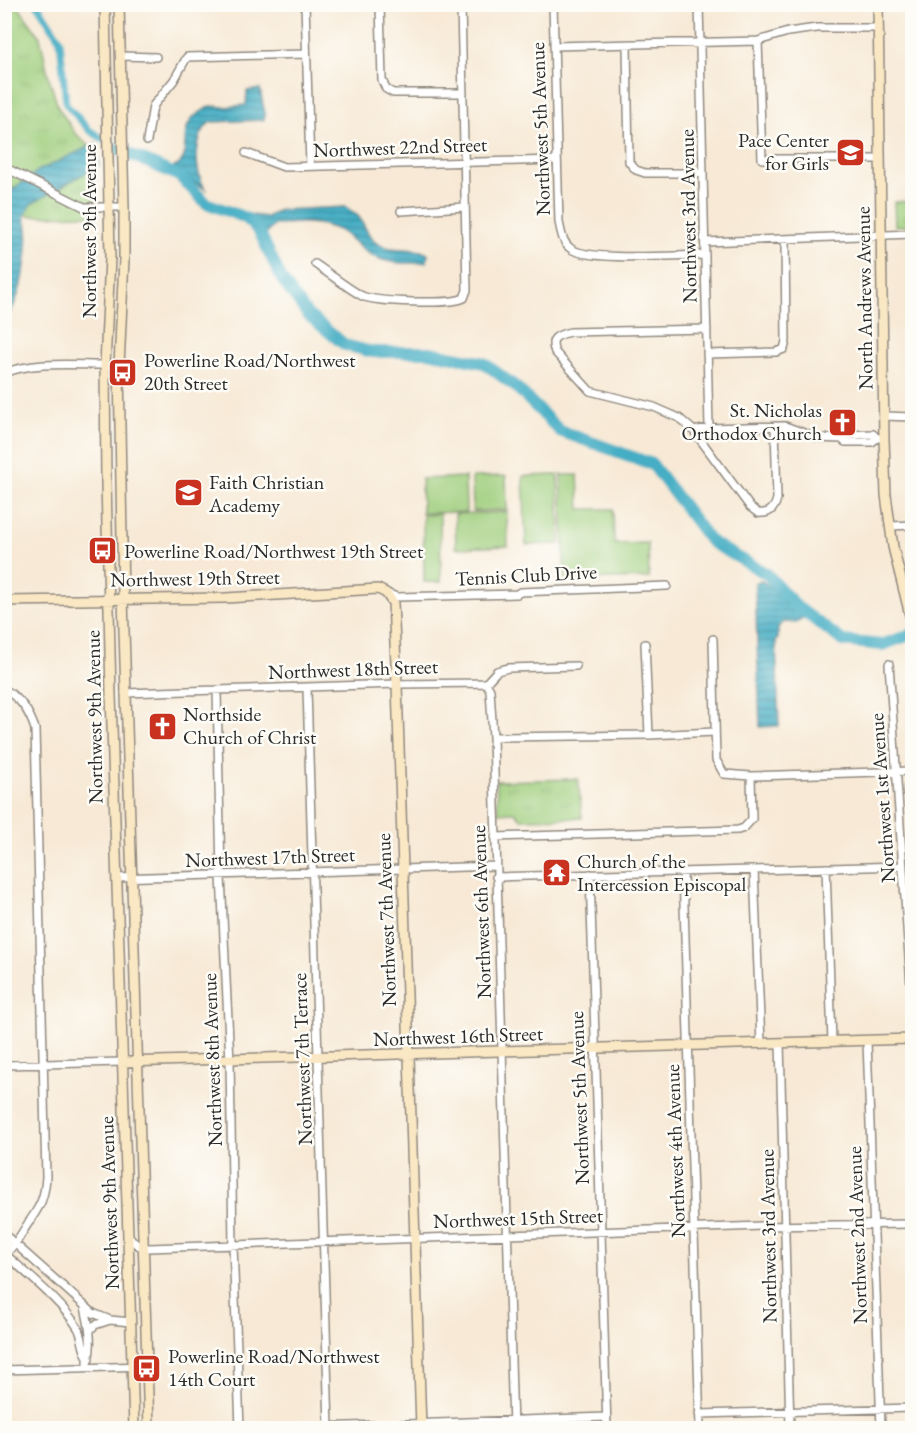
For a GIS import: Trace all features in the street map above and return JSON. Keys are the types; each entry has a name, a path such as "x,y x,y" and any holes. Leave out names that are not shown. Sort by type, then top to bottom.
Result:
{"main road":[{"name":"Northwest 9th Avenue","path":"105,4 110,258 105,365 109,598 134,1428"},
{"name":"Northwest 9th Avenue","path":"119,4 124,207 119,387 125,693 149,1428"},
{"name":"North Andrews Avenue","path":"878,4 884,416 880,438 891,526 902,588 912,622"},
{"path":"106,30 114,52 120,56"},
{"path":"106,343 119,366"},
{"path":"105,365 111,370 119,387"},
{"name":"Northwest 19th Street","path":"4,601 226,598 378,590 386,593"},
{"name":"Northwest 7th Avenue","path":"386,593 393,603 397,684 421,1426"},
{"name":"Northwest 16th Street","path":"123,1062 230,1061 912,1039"}],"street":[{"path":"305,4 310,166"},
{"path":"380,4 382,81 386,89 393,93 462,93"},
{"path":"315,264 364,297 443,302 457,302 464,298 467,290 461,4"},
{"name":"Northwest 5th Avenue","path":"553,4 559,222 564,240 570,249 597,256 705,255"},
{"name":"Northwest 3rd Avenue","path":"699,4 709,428"},
{"path":"554,46 758,41 788,32 817,28 879,28"},
{"path":"758,41 762,159 880,159"},
{"path":"627,45 629,162 636,170 645,173 703,173"},
{"path":"147,141 153,106 157,98 174,81 187,57 306,54"},
{"path":"120,56 156,57"},
{"name":"Northwest 22nd Street","path":"246,153 259,160 284,167 557,160"},
{"path":"4,167 84,207 124,207"},
{"path":"401,211 465,207"},
{"path":"705,242 912,234"},
{"path":"708,354 776,352 784,348 786,341 785,239"},
{"path":"707,329 570,332 559,334 554,338 552,344 555,352 590,391 654,407 679,418 694,431 750,507 758,513 769,512 775,507 777,499 775,426"},
{"path":"4,373 16,368 105,365"},
{"path":"884,416 912,417"},
{"path":"694,431 709,428 785,426 818,438 842,439 845,435 873,435 880,438"},
{"path":"891,526 912,525"},
{"name":"Tennis Club Drive","path":"386,593 398,597 517,594 570,589 667,586"},
{"path":"713,639 716,760 724,774 751,776 912,771"},
{"path":"645,644 649,735"},
{"name":"Northwest 1st Avenue","path":"889,664 903,875 911,957 912,1000"},
{"path":"486,683 497,671 508,668 576,666"},
{"name":"Northwest 18th Street","path":"125,693 486,683"},
{"name":"Northwest 6th Avenue","path":"486,683 490,690 493,737 513,1424"},
{"name":"Northwest 7th Terrace","path":"307,688 329,1427"},
{"path":"4,689 19,699 30,712 35,729 46,1177 43,1201 17,1244 5,1254 63,1309 77,1326 83,1338 84,1351 89,1358"},
{"name":"Northwest 8th Avenue","path":"216,690 221,876 230,1061 233,1245 240,1428"},
{"path":"493,737 715,732"},
{"path":"495,837 727,831 744,828 752,819 751,776"},
{"name":"Northwest 17th Street","path":"117,878 496,866"},
{"path":"496,877 903,866"},
{"path":"826,868 832,1042"},
{"path":"754,870 761,1044"},
{"name":"Northwest 4th Avenue","path":"683,872 700,1428"},
{"name":"Northwest 5th Avenue","path":"590,874 607,1428"},
{"path":"903,875 912,875"},
{"name":"Northwest 2nd Avenue","path":"867,1041 880,1428"},
{"name":"Northwest 3rd Avenue","path":"780,1043 790,1428"},
{"name":"Northwest 16th Street","path":"4,1065 123,1062"},
{"name":"Northwest 15th Street","path":"142,1248 784,1226 912,1224"},
{"path":"4,1234 93,1313 110,1320 131,1322"},
{"path":"129,1236 142,1248"},
{"path":"85,1307 90,1330 91,1352 88,1368"},
{"path":"90,1330 95,1324 110,1320"},
{"path":"4,1370 147,1366"},
{"path":"699,1414 912,1408"},
{"path":"291,1428 513,1424 607,1417"}],"green space":[{"path":"5,5 17,5 40,37 58,107 75,133 95,151 94,215 28,216 5,193"},
{"path":"912,201 912,226 895,226 894,202"},
{"path":"558,475 560,544 526,545 523,476"},
{"path":"561,475 578,475 580,509 613,509 614,544 648,543 649,578 565,580"},
{"path":"506,476 507,510 473,511 472,477"},
{"path":"465,477 466,512 422,513 421,479"},
{"path":"507,512 508,546 456,548 455,514"},
{"path":"440,514 441,582 424,582 423,515"},
{"path":"578,779 582,818 521,819 515,812 498,813 496,781"}],"water":[{"path":"260,89 264,120 210,122 200,136 197,163 205,189 171,168 179,165 184,157 186,130 192,118 210,106 246,105 247,91"},
{"path":"96,143 99,165 31,204 24,217 28,239 27,254 21,286 11,312 5,320 5,281 9,260 5,232 5,188 9,192 38,171"},
{"path":"346,207 358,216 377,243 389,248 422,251 428,254 427,262 404,263 381,260 342,232 317,224 274,225 266,234 251,215 267,217 279,210"},
{"path":"762,581 802,618 797,623 784,622 778,627 778,639 776,640 779,726 760,727 755,583"}],"waterway":[{"path":"37,4 60,40 66,104 89,130 118,149"},
{"path":"118,149 179,176 206,203 246,218 259,231 282,280 308,315 345,345 372,352 429,352 484,363 516,387 560,431 652,464 711,542 767,574 796,606 843,641 882,645 912,634"}],"place":[{"name":"Pace Center for Girls","path":"850,152"},
{"name":"Powerline Road/Northwest 20th Street","path":"123,372"},
{"name":"St. Nicholas Orthodox Church","path":"843,422"},
{"name":"Faith Christian Academy","path":"188,493"},
{"name":"Powerline Road/Northwest 19th Street","path":"103,551"},
{"name":"Northside Church of Christ","path":"162,726"},
{"name":"Church of the Intercession Episcopal","path":"556,872"},
{"name":"Powerline Road/Northwest 14th Court","path":"147,1368"}]}
